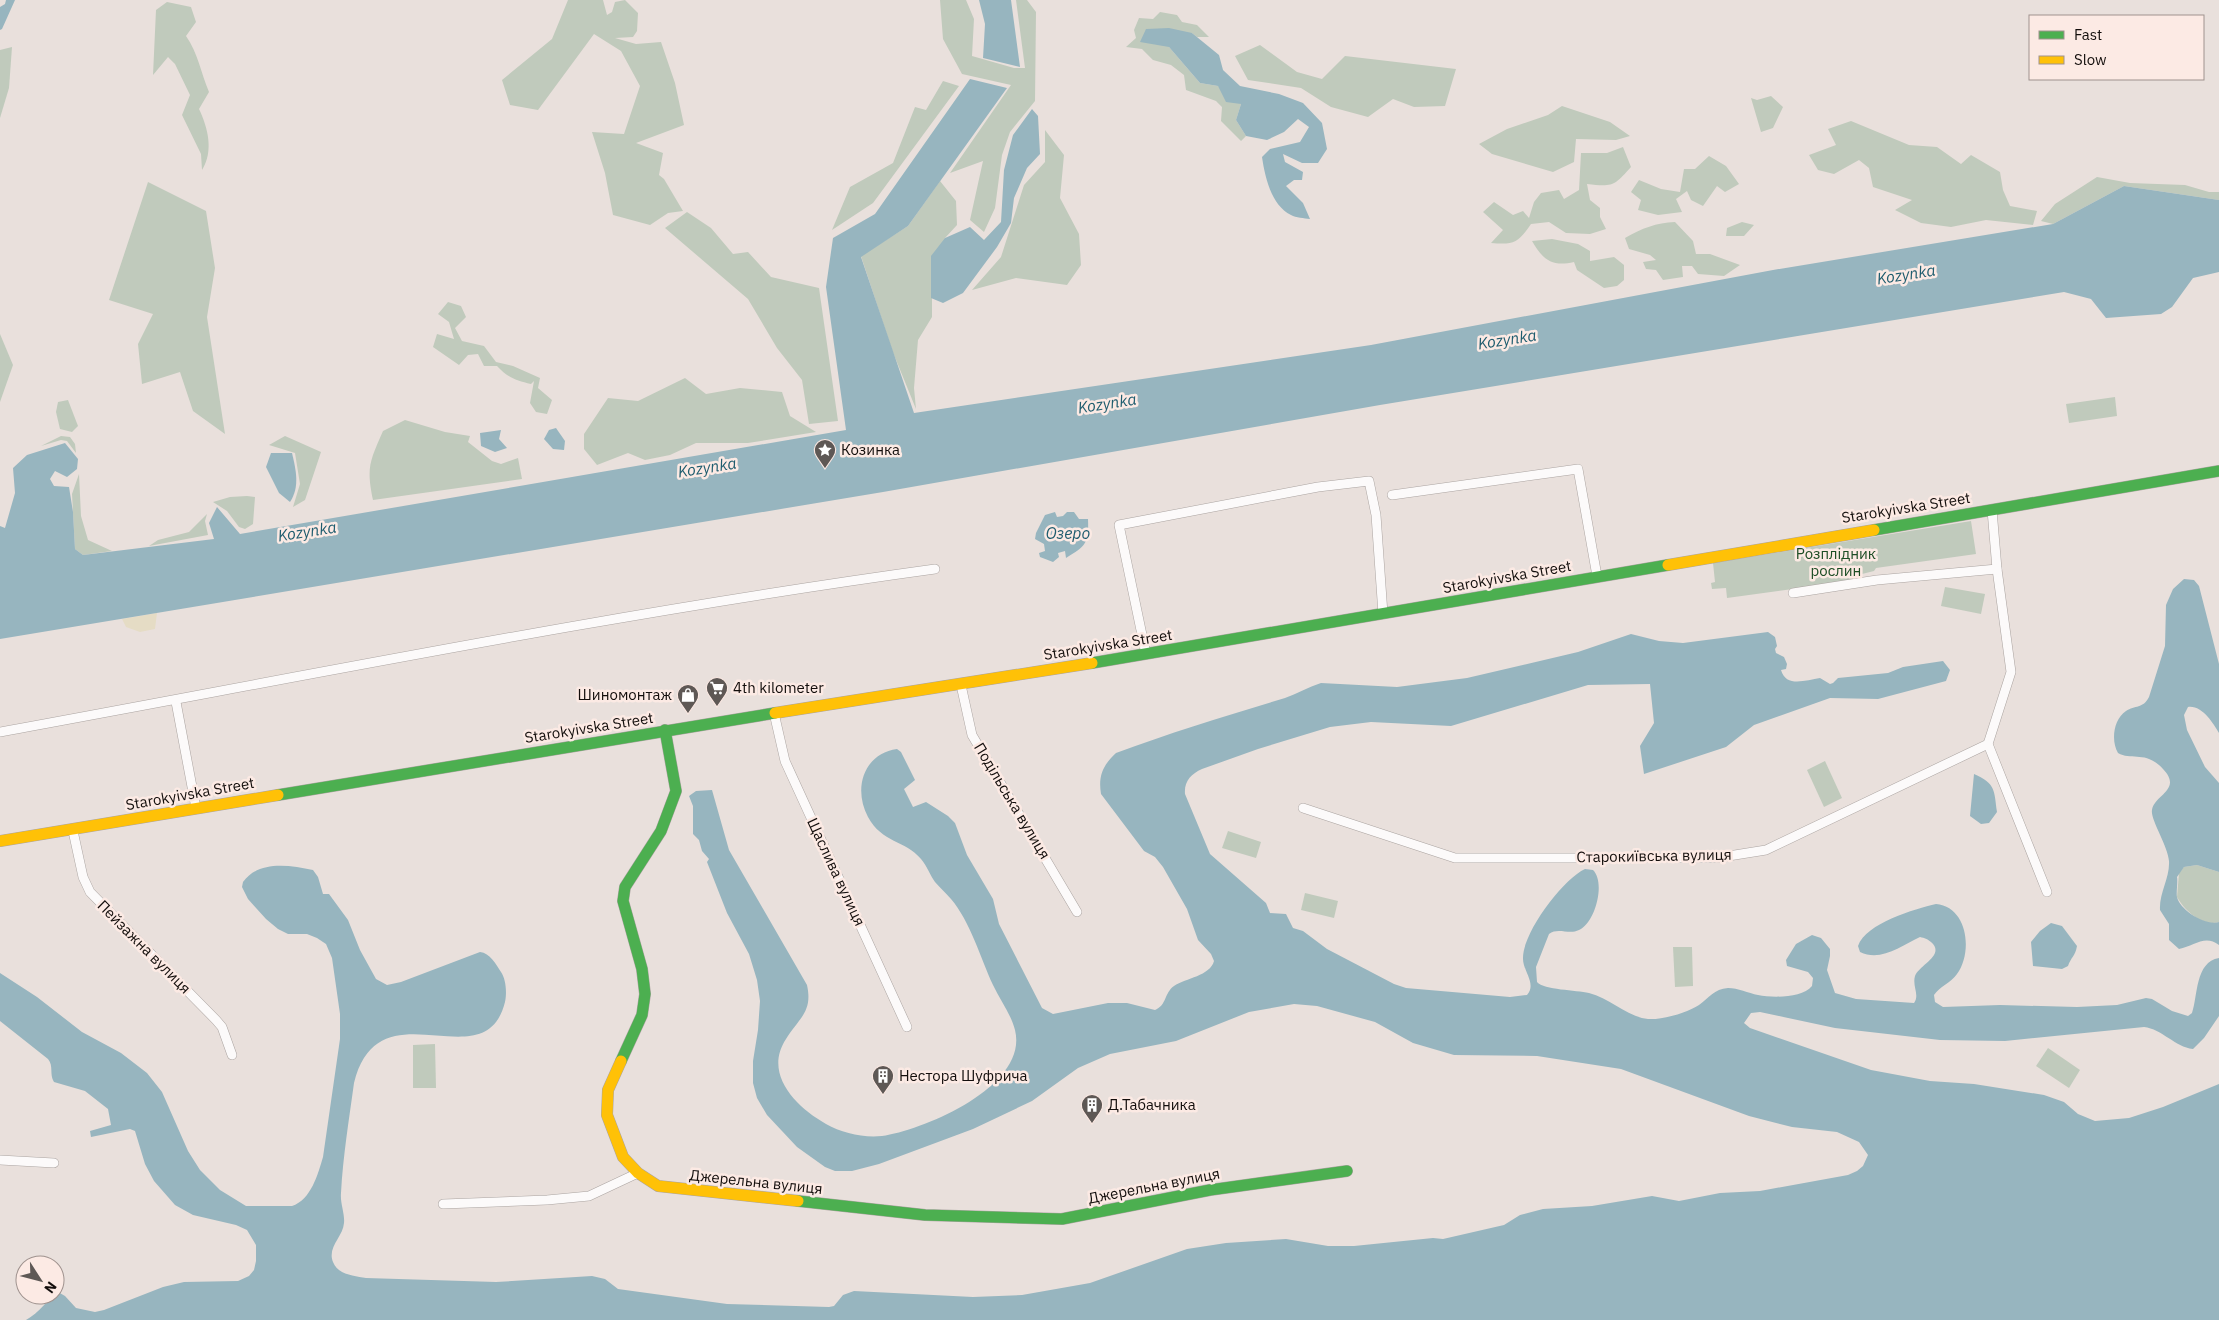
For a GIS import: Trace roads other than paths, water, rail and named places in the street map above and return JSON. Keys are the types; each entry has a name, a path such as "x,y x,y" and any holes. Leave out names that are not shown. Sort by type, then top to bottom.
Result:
{"street":[{"path":"1392,495 1578,469 1597,576"},
{"name":"Starokyivska Street","path":"0,841 664,730 961,685 2219,471"},
{"path":"1146,654 1119,525 1318,487 1369,481 1376,515 1383,614"},
{"path":"1992,510 1997,568 2011,672 1988,744 2047,892"},
{"path":"1794,593 1877,580 1997,568"},
{"path":"0,732 507,637 787,589 935,569"},
{"name":"Подільська вулиця","path":"961,685 972,735 1077,912"},
{"path":"176,702 196,808"},
{"name":"Щаслива вулиця","path":"774,713 785,761 908,1028"},
{"name":"Джерельна вулиця","path":"664,730 675,776 674,798 661,831 625,887 623,901 642,969 644,994 642,1016 608,1090 606,1115 622,1157 638,1173 658,1186 925,1215 1062,1219 1210,1190 1348,1171"},
{"name":"Старокиївська вулиця","path":"1303,808 1456,858 1716,858 1766,850 1988,744"},
{"name":"Пейзажна вулиця","path":"73,830 84,878 90,892 216,1020 222,1027 232,1055"},
{"path":"0,1160 54,1163"},
{"path":"443,1204 548,1200 589,1196 638,1173"}],"water":[{"path":"6,0 15,0 0,30 0,7 5,4"},
{"path":"979,0 1011,0 1020,67 983,58 985,24"},
{"path":"1169,28 1192,33 1219,55 1223,70 1240,86 1279,94 1303,103 1322,123 1327,149 1318,163 1302,163 1283,154 1285,162 1303,172 1302,180 1294,180 1286,186 1303,203 1310,219 1293,216 1278,205 1267,182 1262,157 1270,149 1300,142 1309,127 1298,119 1284,132 1267,140 1246,136 1236,120 1241,104 1226,102 1218,86 1200,83 1169,47 1140,42 1146,29"},
{"name":"Kozynka","path":"970,79 1007,88 908,226 861,257 914,413 1371,345 1773,270 2053,224 2124,186 2219,200 2219,272 2193,278 2172,307 2161,314 2106,318 2091,299 2064,292 1380,405 883,492 0,639 0,526 5,528 15,493 13,468 27,455 65,443 78,459 77,469 67,477 55,471 50,479 54,486 69,487 73,512 75,549 83,555 214,539 209,523 217,507 240,534 846,430 826,287 833,238 875,214"},
{"path":"1032,109 1038,116 1040,154 1027,168 1014,198 1011,223 997,247 963,293 943,303 931,298 931,256 945,238 970,227 984,240 1001,222 1004,170 1013,135"},
{"path":"556,428 565,441 564,450 553,449 544,439 549,430"},
{"path":"501,430 499,439 507,448 495,452 481,446 480,433"},
{"path":"271,453 292,453 296,472 296,484 290,502 279,493 266,467"},
{"name":"Озеро","path":"1055,512 1057,517 1063,516 1067,512 1074,512 1079,519 1088,519 1088,534 1082,547 1066,558 1065,551 1058,553 1059,557 1053,562 1040,557 1039,553 1045,551 1044,544 1035,539 1045,515"},
{"path":"2184,579 2194,580 2199,586 2219,664 2219,733 2214,724 2198,709 2188,707 2184,715 2187,730 2205,767 2219,783 2219,872 2197,865 2184,867 2177,877 2177,895 2183,907 2194,916 2207,922 2219,922 2219,945 2214,942 2204,941 2179,949 2169,940 2169,924 2160,910 2169,861 2166,848 2152,814 2154,805 2166,792 2170,782 2168,776 2157,763 2145,758 2118,753 2114,743 2114,731 2118,720 2126,711 2144,703 2149,697 2165,646 2166,605 2173,589"},
{"path":"1768,632 1775,637 1776,653 1784,657 1787,664 1786,669 1781,670 1787,679 1792,681 1820,678 1830,684 1838,678 1888,673 1903,667 1943,661 1950,670 1946,681 1878,699 1830,698 1754,725 1726,747 1644,774 1640,746 1654,723 1650,684 1588,685 1451,726 1371,722 1330,727 1258,749 1202,769 1189,778 1185,794 1210,854 1266,903 1270,913 1286,914 1293,928 1303,931 1327,949 1394,984 1406,988 1510,997 1527,995 1531,986 1523,959 1524,948 1529,935 1555,895 1585,869 1593,870 1599,884 1599,893 1594,911 1585,926 1579,930 1571,932 1556,931 1549,934 1536,967 1537,982 1546,987 1597,995 1640,1018 1654,1019 1688,1011 1715,992 1728,988 1771,997 1801,993 1812,986 1813,978 1808,972 1787,966 1786,960 1796,944 1812,935 1821,938 1830,949 1827,970 1835,993 1856,999 1914,1003 1916,1000 1915,976 1934,956 1935,947 1931,942 1920,937 1891,952 1876,955 1860,952 1858,946 1871,930 1892,918 1936,904 1947,907 1955,913 1965,932 1966,943 1962,965 1957,974 1934,995 1935,1002 1943,1007 2000,1005 2077,1007 2117,1005 2146,998 2152,999 2172,1011 2188,1016 2192,1013 2201,973 2211,961 2219,958 2219,1016 2204,1038 2193,1049 2180,1045 2151,1028 2144,1027 2005,1041 1940,1040 1835,1028 1760,1012 1751,1013 1744,1023 1750,1028 1871,1070 1930,1081 1974,1084 2044,1095 2064,1102 2078,1114 2095,1121 2129,1118 2163,1107 2219,1084 2219,1320 26,1320 44,1305 65,1305 65,1296 76,1308 95,1312 163,1287 184,1282 238,1281 249,1276 254,1270 256,1245 247,1230 236,1225 193,1215 175,1205 154,1181 145,1164 135,1131 130,1129 91,1137 90,1131 111,1125 108,1109 85,1091 54,1082 51,1064 48,1059 0,1021 0,973 37,997 82,1032 121,1053 147,1073 162,1092 188,1151 200,1170 220,1190 246,1206 292,1206 299,1203 313,1186 323,1157 340,1039 340,1014 332,958 326,944 307,934 288,934 278,929 248,899 242,887 243,882 257,870 275,866 313,870 318,877 323,894 329,894 348,920 360,950 376,979 387,985 401,982 480,952 487,954 492,959 503,975 505,982 505,1002 494,1025 476,1035 455,1037 407,1034 385,1039 367,1054 354,1083 342,1179 341,1197 344,1223 332,1252 333,1262 339,1270 347,1274 366,1278 496,1282 592,1276 605,1279 618,1289 727,1304 829,1307 834,1306 843,1295 854,1291 973,1297 1022,1295 1090,1283 1187,1249 1226,1243 1286,1239 1328,1246 1354,1246 1433,1238 1443,1239 1504,1225 1520,1215 1543,1209 1592,1206 1652,1196 1679,1201 1720,1193 1760,1191 1848,1175 1863,1166 1868,1155 1859,1142 1837,1132 1792,1127 1749,1116 1621,1069 1537,1056 1454,1055 1413,1043 1375,1022 1317,1006 1294,1004 1249,1012 1176,1041 1110,1054 1078,1068 1032,1101 973,1129 879,1164 852,1171 835,1171 825,1167 797,1147 767,1115 757,1098 753,1083 753,1061 760,1001 757,980 749,954 727,913 707,862 709,859 702,851 699,840 693,834 693,806 689,796 696,791 712,790 729,850 807,985 808,1002 804,1014 786,1039 780,1052 778,1065 786,1088 804,1108 832,1127 860,1135 882,1136 922,1125 970,1102 990,1087 1006,1069 1015,1050 1015,1030 1013,1024 958,908 935,882 921,859 908,848 880,832 868,817 861,795 864,774 869,765 885,752 897,749 901,752 915,780 904,789 913,807 926,802 948,816 955,823 967,855 993,899 999,924 1042,1008 1053,1014 1108,1003 1127,1003 1155,1010 1162,1005 1168,992 1174,986 1208,970 1214,961 1211,954 1198,940 1187,909 1163,867 1155,857 1144,851 1101,794 1100,782 1102,771 1116,753 1221,717 1285,698 1321,683 1397,687 1467,678 1578,652 1631,634 1659,641 1683,643"},
{"path":"1974,774 1986,781 1993,789 1997,812 1989,823 1981,824 1970,816"},
{"path":"2051,923 2062,926 2077,946 2068,966 2062,969 2033,966 2031,942 2040,931"}],"place":[{"name":"Козинка","path":"825,469"},
{"name":"4th kilometer","path":"717,707"},
{"name":"Шиномонтаж","path":"688,714"},
{"name":"Нестора Шуфрича","path":"883,1095"},
{"name":"Д.Табачника","path":"1092,1124"}],"park label":[{"name":"Розплідник рослин","path":"1836,562"}]}
